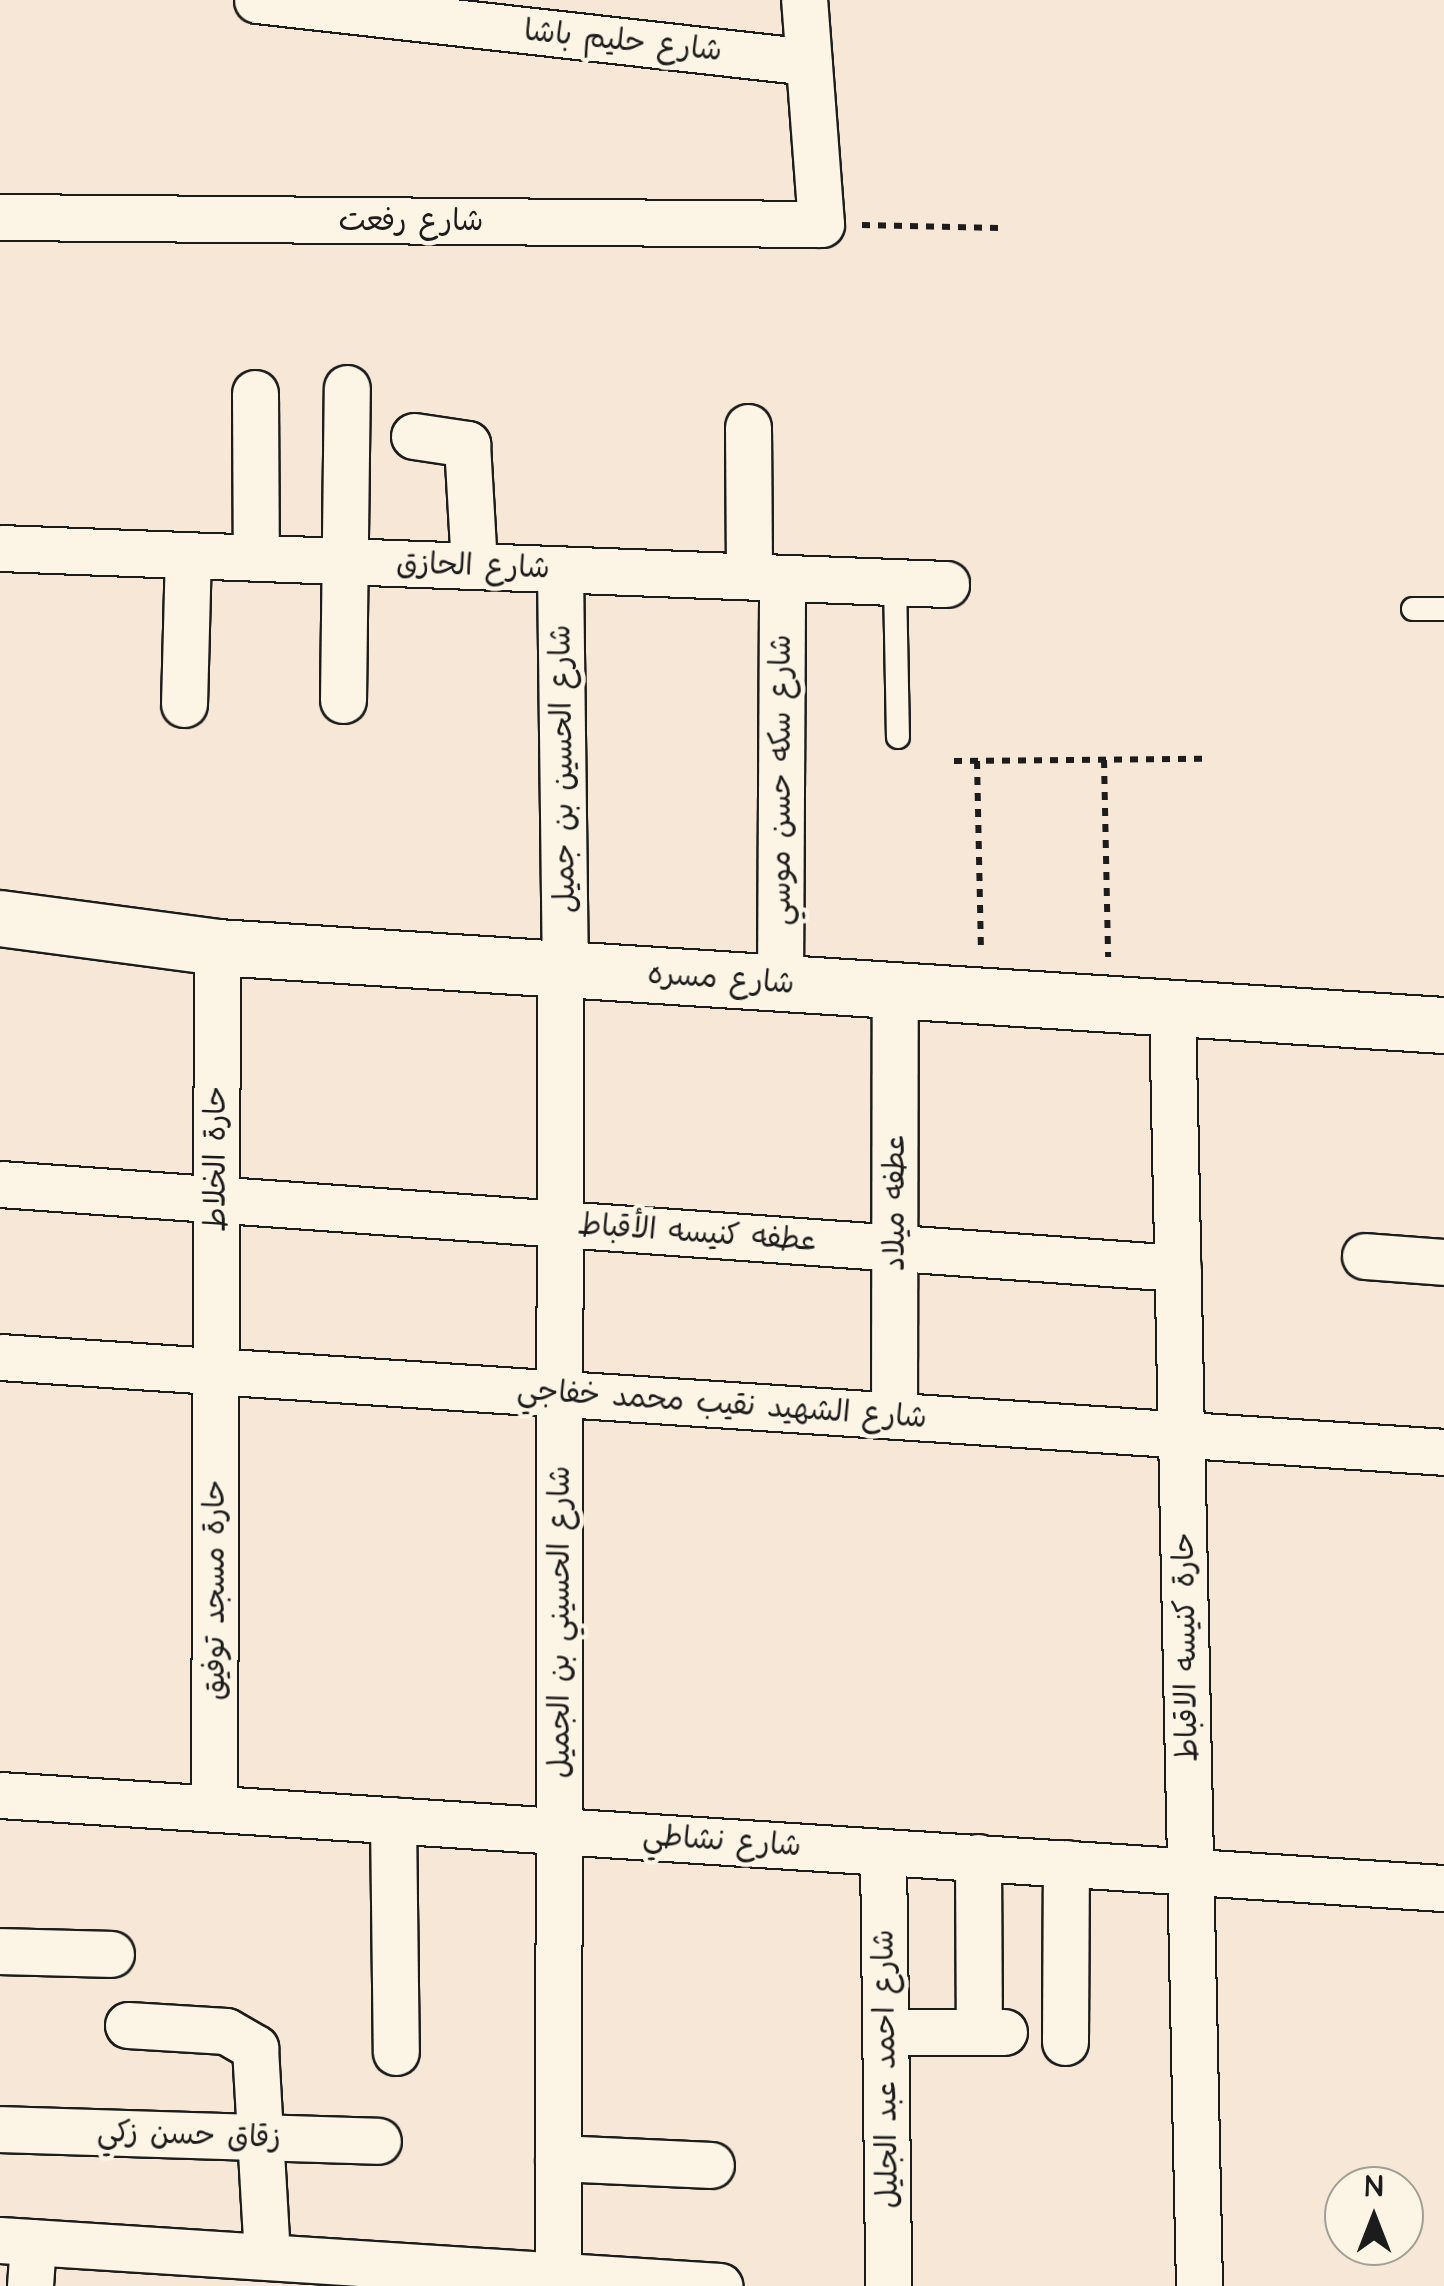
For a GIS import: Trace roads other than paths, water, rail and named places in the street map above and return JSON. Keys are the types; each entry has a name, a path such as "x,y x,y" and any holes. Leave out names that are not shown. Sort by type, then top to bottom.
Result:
{"street":[{"name":"شارع حليم باشا","path":"257,0 809,62"},
{"path":"804,0 809,62"},
{"name":"شارع رفعت","path":"0,217 821,224 809,62"},
{"path":"343,700 348,561 347,388"},
{"path":"255,393 256,558"},
{"name":"شارع سكه حسن موسي","path":"748,427 766,577 780,983"},
{"path":"414,436 467,444 474,566"},
{"name":"شارع الحازق","path":"0,548 946,584"},
{"path":"184,704 188,555"},
{"name":"شارع الحسين بن جميل","path":"560,569 563,969"},
{"name":"شارع مسره","path":"0,918 217,947 1444,1025"},
{"name":"حارة الخلاط","path":"216,1371 217,947"},
{"name":"شارع الحسيني بن الجميل","path":"558,2276 563,969"},
{"name":"عطفه ميلاد","path":"894,1416 894,1248 902,990"},
{"name":"حارة كنيسه الاقباط","path":"1145,1006 1178,1268 1199,2286"},
{"name":"عطفه كنيسه الأقباط","path":"0,1184 1178,1268"},
{"path":"1365,1256 1444,1262"},
{"name":"شارع الشهيد نقيب محمد خفاجي","path":"0,1357 1444,1452"},
{"name":"حارة مسجد توفيق","path":"214,1809 216,1371"},
{"name":"شارع نشاطي","path":"0,1795 1444,1888"},
{"path":"393,1820 396,2052"},
{"name":"شارع احمد عبد الجليل","path":"884,1852 888,2286"},
{"path":"885,2032 992,2032 978,1858"},
{"path":"1065,2042 1066,1863"},
{"path":"0,1951 112,1954"},
{"path":"128,2025 247,2040 261,2058 267,2257"},
{"name":"زقاق حسن زكي","path":"0,2130 378,2142"},
{"path":"558,2158 711,2165"},
{"path":"30,2286 16,2241 267,2257 420,2276 558,2276 720,2286"}],"lane":[{"path":"895,582 898,737"},
{"path":"1413,608 1444,608"},
{"path":"902,990 933,1020 1122,1027 1145,1006"}]}
